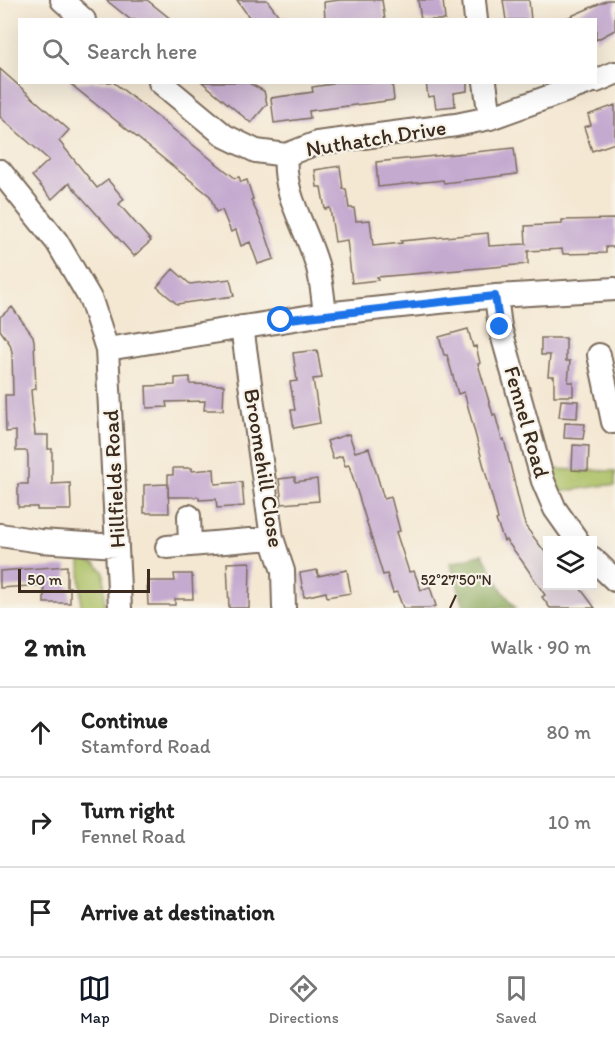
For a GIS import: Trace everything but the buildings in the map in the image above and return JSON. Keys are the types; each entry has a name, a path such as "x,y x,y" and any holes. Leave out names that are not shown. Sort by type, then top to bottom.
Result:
{"street":[{"path":"62,0 82,18"},
{"path":"474,0 476,18"},
{"path":"597,81 615,74"},
{"path":"162,84 225,136 256,151 286,155"},
{"path":"485,84 490,118"},
{"name":"Nuthatch Drive","path":"326,314 318,267 284,172 286,155 317,143 456,125 490,118 585,84"},
{"name":"Hillfields Road","path":"0,171 57,242 91,300 107,349 120,608"},
{"path":"107,349 326,314 495,296 615,289"},
{"name":"Fennel Road","path":"495,296 500,327 543,481 555,509 574,536"},
{"name":"Broomehill Close","path":"242,327 272,538 283,572 284,608"},
{"path":"599,355 611,390 613,422"},
{"path":"189,516 190,545"},
{"path":"0,535 117,546"},
{"path":"167,547 272,538"},
{"path":"597,563 615,580"}],"green space":[{"path":"549,469 615,471 615,486 606,485 560,492"},
{"path":"483,554 502,590 516,608 465,608 450,563"},
{"path":"80,559 95,563 104,572 105,608 81,608"}],"route":[{"path":"281,320 495,296 500,327"}]}
